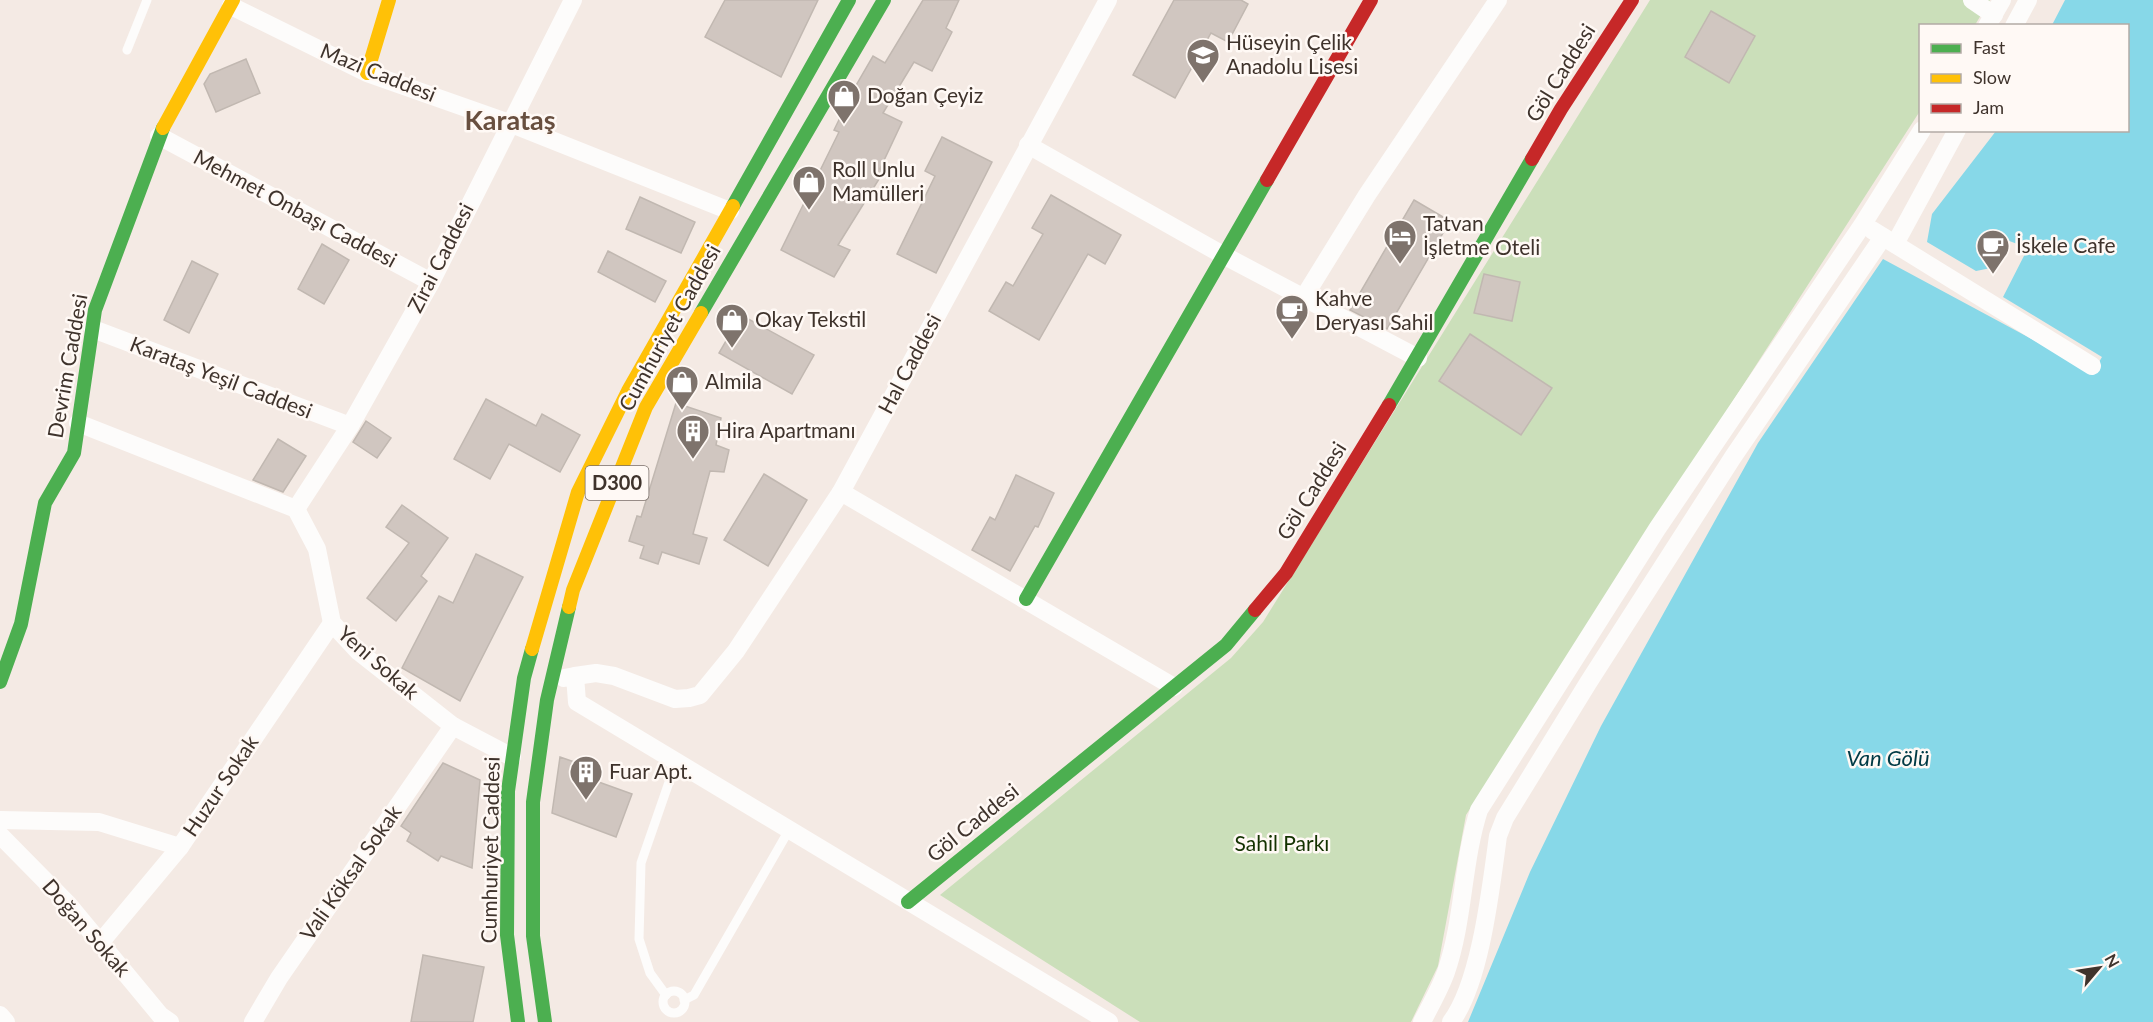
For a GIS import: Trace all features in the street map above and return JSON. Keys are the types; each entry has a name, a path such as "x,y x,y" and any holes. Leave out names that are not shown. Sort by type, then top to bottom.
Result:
{"main road":[{"path":"367,73 389,0"},
{"name":"Cumhuriyet Caddesi","path":"518,1022 507,935 508,791 524,678 578,492 628,391 849,0"},
{"name":"Cumhuriyet Caddesi","path":"546,1022 533,936 533,802 552,679 573,590 646,407 884,0"},
{"path":"1026,599 1371,0"},
{"name":"Göl Caddesi","path":"908,902 1226,645 1286,573 1418,358 1561,109 1632,0"},
{"name":"Devrim Caddesi","path":"0,682 21,624 45,503 74,453 96,309 159,136 232,3"}],"street":[{"name":"Zirai Caddesi","path":"296,509 350,426 431,282 509,123 573,0"},
{"name":"Hal Caddesi","path":"524,678 552,679 596,674 614,676 675,699 700,695 736,651 841,492 1108,0"},
{"path":"1304,297 1367,195 1498,0"},
{"path":"1972,0 1994,14"},
{"path":"2015,24 2028,0"},
{"name":"Mazi Caddesi","path":"232,3 367,73 509,123 730,211"},
{"path":"1422,1022 1445,974 1453,948 1469,847 1479,810 1657,530 1863,224 1921,132"},
{"path":"1451,1022 1463,1003 1473,973 1498,836 1505,818 1588,683 1733,457 1889,240 1956,132"},
{"name":"Mehmet Onbaşı Caddesi","path":"159,136 431,282"},
{"path":"1028,145 1223,255 1418,358"},
{"path":"1863,224 2092,366"},
{"name":"Karataş Yeşil Caddesi","path":"93,329 350,426"},
{"path":"78,423 296,509"},
{"path":"841,492 1174,687"},
{"name":"Yeni Sokak","path":"296,509 317,549 332,623 359,652 453,726 512,757"},
{"name":"Huzur Sokak","path":"100,943 180,847 332,623"},
{"path":"575,676 577,702 1108,1022"},
{"name":"Vali Köksal Sokak","path":"253,1022 279,978 453,726"},
{"path":"0,820 99,822 180,847"},
{"name":"Doğan Sokak","path":"0,835 68,904 160,1015 170,1022"},
{"path":"0,1015 6,1022"}],"lane":[{"path":"127,50 147,0"},
{"path":"666,995 650,973 639,939 641,863 676,762"},
{"path":"684,1000 694,995 789,830"},
{"path":"678,992 684,1000 682,1010 670,1012 663,1003 666,995 678,992"}],"green space":[{"name":"Sahil Parkı","path":"1650,0 1990,0 1976,24 1919,24 1919,113 1466,815 1438,966 1411,1022 1140,1022 940,895 1231,658 1263,622"}],"water":[{"name":"Van Gölü","path":"2065,0 2153,0 2153,1022 1468,1022 1530,872 1601,726 1758,443 1883,259 2093,372 2102,357 2003,297 2028,248 2004,239 1991,268 1976,271 1927,242 1932,214 1995,132 2129,132 2129,24 2053,24"}],"building":[{"path":"725,0 818,0 781,77 705,37"},
{"path":"923,0 959,0 946,28 952,32 932,71 914,62 883,113 902,122 880,169 884,171 838,245 850,250 834,277 781,250 839,132 834,130 855,87 873,56 885,63"},
{"path":"1174,0 1241,0 1248,4 1228,42 1211,33 1175,98 1133,75"},
{"path":"1711,11 1755,36 1729,83 1685,57"},
{"path":"246,59 260,93 216,112 204,84 210,74"},
{"path":"942,137 992,162 936,273 897,254 935,176 925,171"},
{"path":"1051,195 1121,235 1105,264 1088,254 1039,340 989,311 1006,282 1013,286 1043,234 1032,228"},
{"path":"640,197 695,222 681,253 626,229"},
{"name":"Tatvan İşletme Oteli","path":"1414,200 1450,221 1387,329 1350,310"},
{"path":"322,244 349,260 324,304 298,289"},
{"path":"608,251 666,281 655,302 598,272"},
{"path":"192,261 218,274 189,333 164,320"},
{"path":"1484,274 1520,282 1512,321 1474,313"},
{"path":"741,315 814,355 792,394 719,353"},
{"path":"1470,334 1552,388 1521,435 1439,381"},
{"path":"486,399 536,426 542,414 580,435 560,472 509,444 490,479 454,459"},
{"name":"Hira Apartmanı","path":"676,403 721,418 716,445 729,450 724,472 710,471 693,534 707,538 699,564 662,552 658,564 640,558 644,546 629,541 637,516 641,517"},
{"path":"366,421 391,438 377,458 353,442"},
{"path":"278,439 306,456 283,492 253,480"},
{"path":"764,474 807,500 768,566 724,540"},
{"path":"1016,475 1054,493 1038,527 1035,526 1010,571 972,550 990,517 995,520"},
{"path":"402,505 448,538 421,576 427,581 396,621 367,598 409,543 386,527"},
{"path":"476,554 523,577 460,701 402,668 439,596 453,603"},
{"name":"Fuar Apt.","path":"560,757 586,766 582,776 632,794 616,837 552,813"},
{"path":"443,763 480,780 472,868 441,856 438,861 407,841 411,833 401,826"},
{"path":"423,955 484,967 473,1022 411,1022"}],"traffic: fast":[{"path":"733,206 849,0"},
{"path":"701,313 884,0"},
{"path":"0,682 21,624 45,503 74,453 95,310 163,128"},
{"path":"1389,405 1532,159"},
{"path":"1026,599 1267,180"},
{"path":"545,1022 533,936 533,802 547,700 569,607"},
{"path":"908,902 1226,645 1255,610"},
{"path":"518,1022 507,935 508,791 524,678 532,649"}],"traffic: slow":[{"path":"163,128 233,0"},
{"path":"367,73 389,0"},
{"path":"532,649 578,492 628,391 733,206"},
{"path":"569,607 573,590 646,407 701,313"}],"traffic: jam":[{"path":"1267,180 1371,0"},
{"path":"1532,159 1561,109 1632,0"},
{"path":"1255,610 1286,573 1389,405"}],"place":[{"name":"Hüseyin Çelik Anadolu Lisesi","path":"1203,84"},
{"name":"Doğan Çeyiz","path":"844,125"},
{"name":"Roll Unlu Mamülleri","path":"809,211"},
{"name":"Tatvan İşletme Oteli","path":"1400,265"},
{"name":"İskele Cafe","path":"1993,275"},
{"name":"Kahve Deryası Sahil","path":"1292,340"},
{"name":"Okay Tekstil","path":"732,349"},
{"name":"Almila","path":"682,411"},
{"name":"Hira Apartmanı","path":"693,460"},
{"name":"Fuar Apt.","path":"586,801"}],"district":[{"name":"Karataş","path":"510,121"}]}
